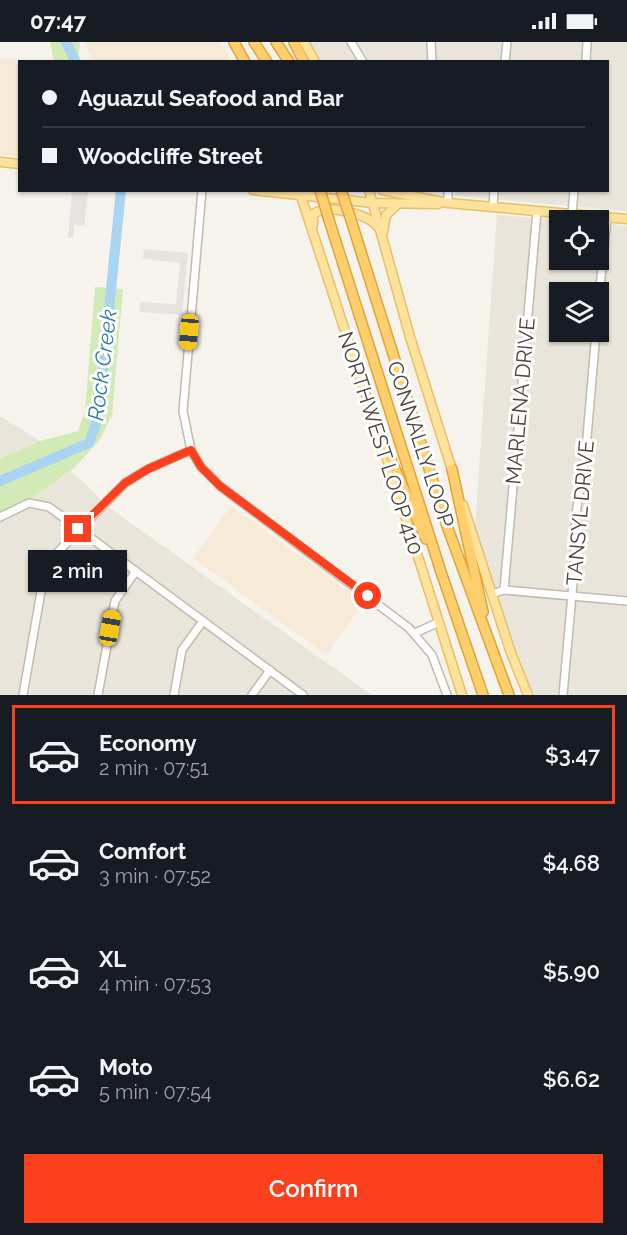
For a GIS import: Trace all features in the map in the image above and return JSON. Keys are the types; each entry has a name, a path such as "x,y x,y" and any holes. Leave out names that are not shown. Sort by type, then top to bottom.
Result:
{"highway":[{"path":"234,42 243,60"},
{"path":"254,42 266,60"},
{"path":"276,42 288,60"},
{"path":"294,42 303,60"},
{"name":"CONNALLY LOOP","path":"321,192 441,572 483,695"},
{"name":"CONNALLY LOOP","path":"343,192 447,526 509,695"},
{"path":"376,426 441,572"},
{"path":"452,469 491,649"}],"main road":[{"path":"228,42 242,60"},
{"path":"304,42 314,60"},
{"path":"0,162 18,164"},
{"path":"284,192 373,204 448,203 549,212"},
{"path":"370,192 410,337 492,594 528,695"},
{"path":"404,192 448,203"},
{"name":"NORTHWEST LOOP 410","path":"300,193 462,695"},
{"path":"381,233 386,215 398,204"},
{"path":"318,247 312,218 319,211 359,213 374,222 381,233"},
{"path":"609,217 627,219"}],"street":[{"path":"351,42 362,60"},
{"path":"431,42 432,60"},
{"path":"505,60 507,42"},
{"path":"586,60 587,42"},
{"path":"202,192 183,396 185,430 191,450 201,467 220,486 415,633 432,656 447,695"},
{"path":"448,192 448,203"},
{"path":"493,207 494,192"},
{"path":"572,210 574,192"},
{"name":"MARLENA DRIVE","path":"504,590 537,211"},
{"name":"TANSYL DRIVE","path":"563,695 572,596 576,514 586,449 595,342"},
{"path":"23,695 44,578 54,556 125,483 148,469 191,450"},
{"path":"0,516 22,504 36,503 49,507 303,695"},
{"path":"98,695 115,601 136,571"},
{"path":"492,594 504,590 627,601"},
{"path":"174,695 182,650 202,621"},
{"path":"415,633 438,623"},
{"path":"252,695 270,670"}],"shaded area":[{"path":"84,42 221,42 231,60 93,60"},
{"path":"309,42 627,42 627,211 455,196 455,192 609,192 609,60 319,60"},
{"path":"0,58 26,60 18,60 18,157 0,155"},
{"path":"72,192 88,192 84,226 74,224 73,238 68,238"},
{"path":"497,215 549,219 549,270 609,270 609,224 627,226 627,695 534,695 515,655 475,526"},
{"path":"144,249 188,253 182,315 139,312 140,302 176,304 180,263 143,259"},
{"path":"0,416 40,441 0,458"},
{"path":"71,471 110,508 372,695 0,695 0,512 28,501"},
{"path":"231,506 364,602 326,655 193,558"}],"green space":[{"path":"50,42 80,42 78,60 54,60"},
{"path":"95,287 123,289 112,415 99,441 73,469 28,501 0,512 0,458 40,441 78,431 85,412"}],"waterway":[{"name":"Rock Creek","path":"66,42 75,60"},
{"name":"Rock Creek","path":"0,481 89,443 98,418 121,192"}],"route":[{"path":"78,529 125,483 148,469 191,450 201,467 220,486 368,596"}]}
